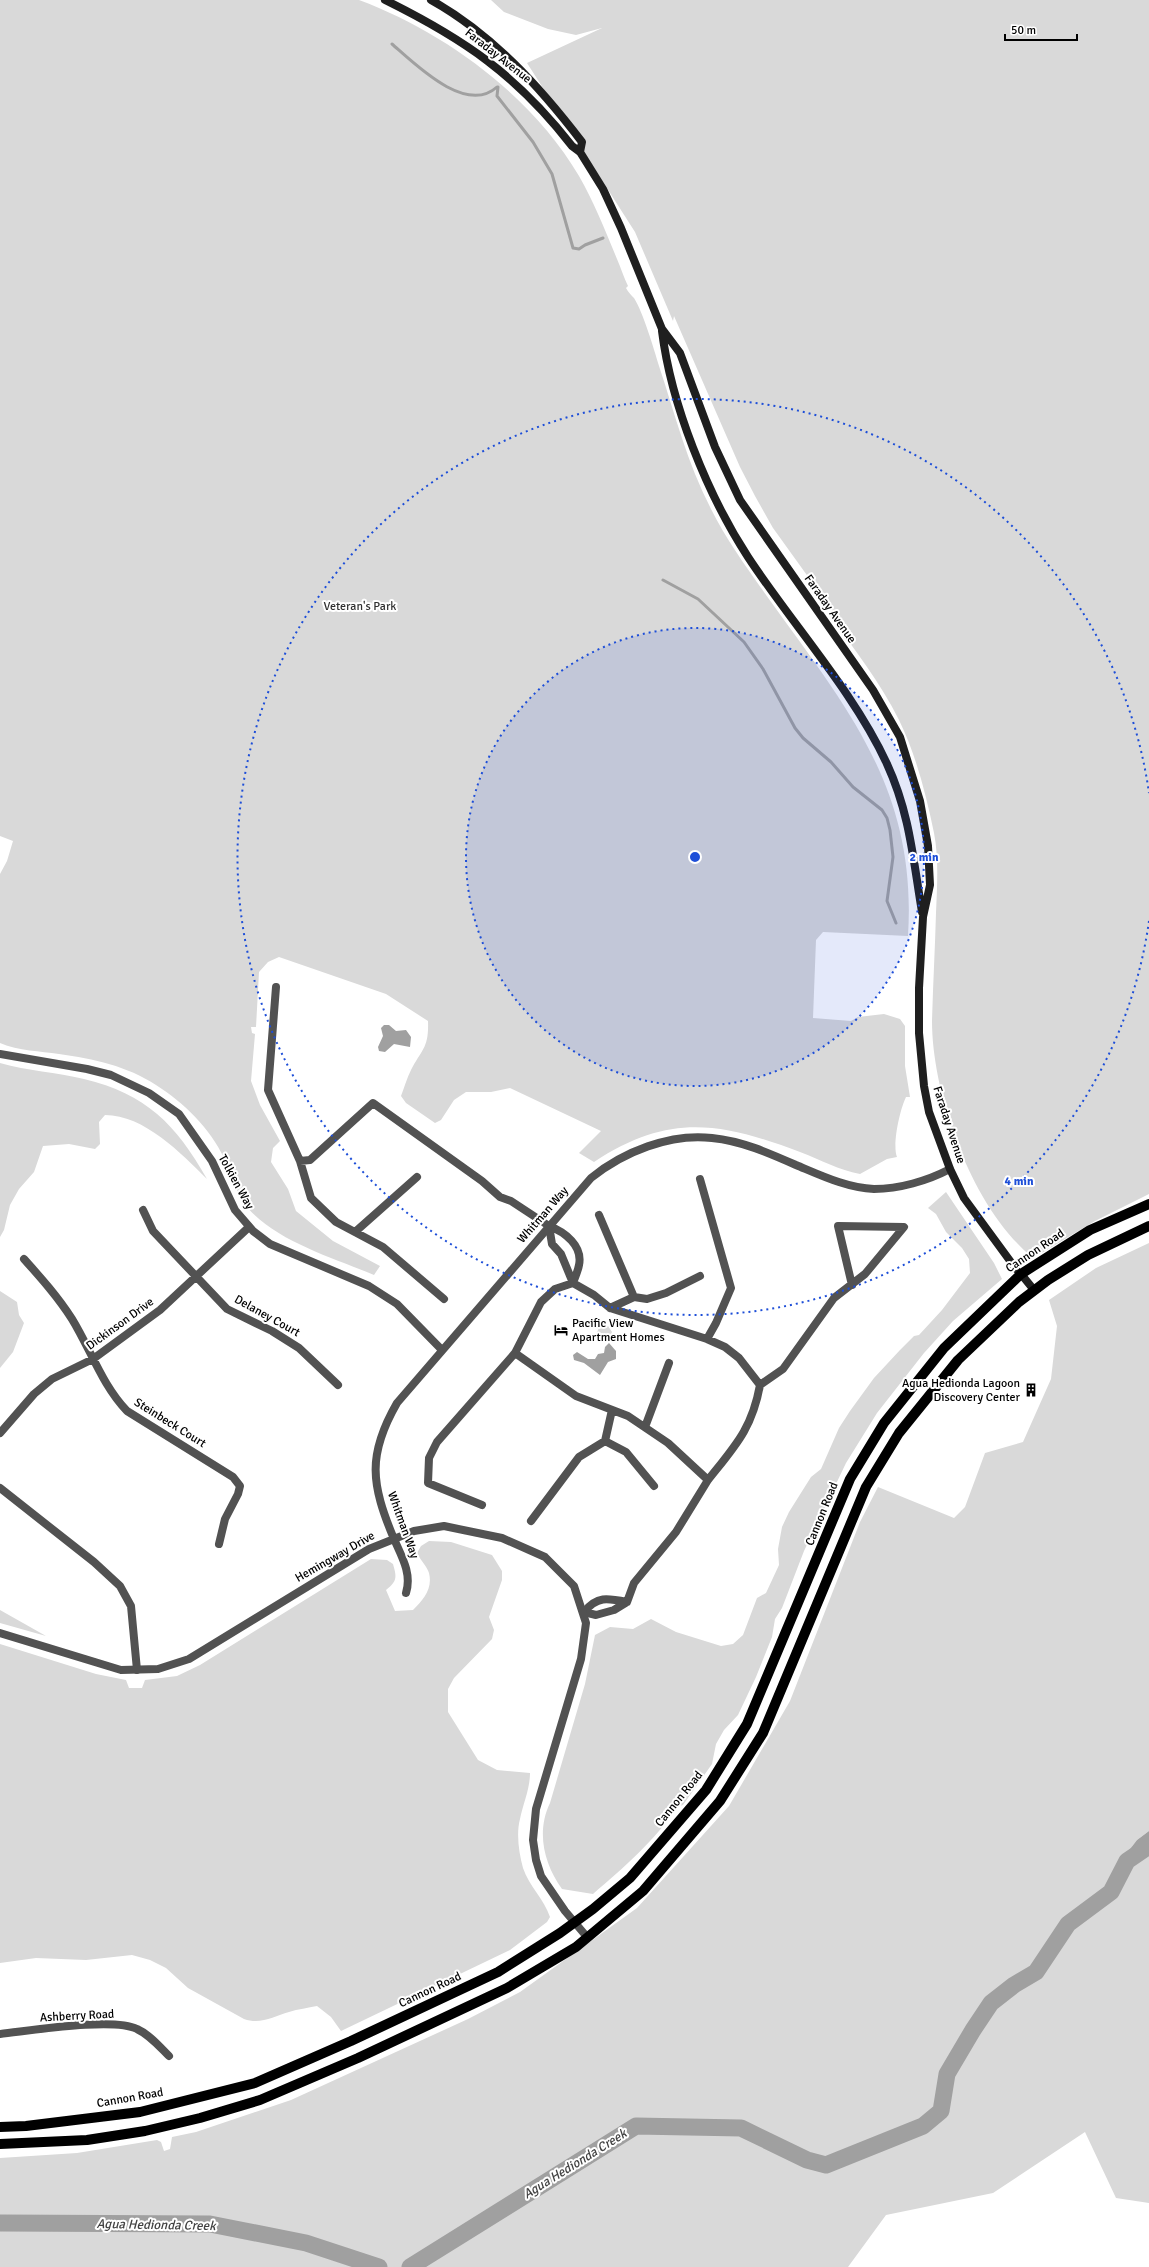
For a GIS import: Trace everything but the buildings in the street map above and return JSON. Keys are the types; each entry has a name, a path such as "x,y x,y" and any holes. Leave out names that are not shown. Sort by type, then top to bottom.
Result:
{"main road":[{"name":"Faraday Avenue","path":"385,0 433,24 474,49 532,98 572,146 580,152 603,189 621,228 662,329 666,360 684,418 704,475 724,518 748,557 856,710 887,764 908,821 923,917"},
{"name":"Faraday Avenue","path":"431,0 466,22 534,84 582,142 580,152"},
{"name":"Faraday Avenue","path":"662,329 680,353 714,447 740,500 873,690 900,737 920,801 928,846 930,886 923,917 919,988 921,1068 929,1112 950,1169 964,1198 1018,1271 1034,1290"},
{"name":"Cannon Road","path":"0,2126 26,2126 140,2112 255,2083 351,2042 498,1972 575,1922 630,1878 706,1790 747,1724 850,1479 884,1423 944,1348 1018,1271 1090,1230 1149,1204"},
{"path":"0,2144 87,2140 145,2131 200,2118 260,2100 358,2058 507,1988 576,1947 643,1891 720,1801 763,1733 866,1487 899,1433 958,1360 984,1333 1034,1290 1100,1248 1149,1226"}],"street":[{"path":"276,987 268,1090 300,1161 311,1198 336,1222 383,1248 444,1299"},
{"name":"Tolkien Way","path":"0,1054 88,1069 111,1075 149,1093 179,1114 212,1161 235,1210 249,1227 270,1244 369,1286 397,1304 442,1350"},
{"path":"300,1161 310,1160 373,1103 482,1181 500,1197 511,1201 549,1226 563,1231 571,1239 577,1249 580,1264 573,1283"},
{"name":"Whitman Way","path":"406,1594 409,1584 406,1564 394,1539 377,1488 375,1464 377,1446 384,1426 397,1403 591,1178 603,1168 633,1152 667,1141 711,1138 754,1147 824,1177 849,1185 873,1189 907,1184 935,1176 950,1169"},
{"path":"355,1232 417,1177"},
{"path":"700,1179 731,1288 716,1323 707,1339"},
{"name":"Delaney Court","path":"143,1210 153,1231 195,1277 227,1308 272,1331 299,1348 338,1385"},
{"path":"599,1215 634,1297"},
{"path":"549,1226 552,1244 560,1254 573,1283 594,1295 610,1308 707,1339 725,1347 739,1358 760,1385"},
{"path":"627,1602 607,1598 591,1603 584,1612 596,1615 614,1610 627,1602 634,1583 676,1532 708,1480 744,1433 756,1407 760,1385 783,1369 834,1298 852,1285 865,1274 904,1227 838,1226 852,1285"},
{"name":"Dickinson Drive","path":"0,1433 34,1394 52,1379 93,1359 160,1310 249,1227"},
{"name":"Steinbeck Court","path":"24,1259 54,1292 72,1320 115,1398 127,1412 233,1477 240,1486 238,1494 225,1519 219,1544"},
{"path":"610,1308 634,1297 647,1299 666,1294 700,1276"},
{"path":"482,1505 428,1483 429,1458 438,1442 515,1353 540,1302 555,1289 573,1283"},
{"path":"515,1353 576,1396 628,1416 645,1427 668,1443 708,1480"},
{"path":"645,1427 669,1363"},
{"path":"530,1521 579,1457 606,1440 612,1410"},
{"path":"606,1440 626,1452 654,1486"},
{"path":"0,1488 94,1562 120,1586 132,1606 137,1670"},
{"name":"Hemingway Drive","path":"0,1633 90,1662 121,1670 158,1669 190,1658 369,1549 414,1531 444,1526 502,1538 545,1557 574,1586 584,1612 586,1623 581,1659 543,1784 532,1833 536,1860 541,1876 587,1937"},
{"name":"Ashberry Road","path":"0,2034 110,2024 136,2028 154,2040 169,2056"}],"green space":[{"name":"Veteran's Park","path":"0,0 359,0 391,13 423,30 484,70 537,119 560,147 590,196 628,286 626,288 634,298 641,312 688,456 711,509 741,559 829,683 853,720 874,758 890,798 902,840 908,885 908,936 823,932 816,940 813,1018 851,1021 858,1017 884,1014 900,1019 905,1026 905,1066 910,1097 906,1097 899,1118 895,1144 897,1157 887,1159 860,1174 745,1134 719,1129 695,1127 671,1129 647,1136 621,1146 594,1162 579,1153 601,1131 510,1088 491,1092 466,1092 454,1100 441,1120 435,1123 406,1103 401,1096 410,1073 426,1043 428,1021 386,994 279,957 268,962 259,972 256,1027 251,1027 252,1033 255,1034 251,1081 260,1105 280,1141 273,1148 271,1162 288,1189 296,1211 333,1241 380,1266 374,1275 303,1246 269,1227 255,1215 241,1199 224,1158 204,1126 186,1108 145,1078 110,1064 72,1056 22,1049 0,1043 0,874 7,861 13,841 0,836"},
{"path":"491,0 1149,0 1149,1194 1095,1221 1040,1254 1032,1257 1011,1236 991,1210 974,1181 960,1149 948,1116 939,1083 934,1051 932,1021 937,853 924,789 905,733 884,693 830,615 837,617 773,528 740,467 674,316 673,321 635,232 527,63 602,28 576,35 548,29 504,12"},
{"path":"0,1063 84,1079 106,1085 125,1093 157,1114 171,1127 183,1142 207,1179 174,1147 148,1128 134,1121 105,1115 99,1122 100,1144 95,1149 69,1144 43,1146 34,1172 19,1189 10,1205 4,1230 0,1237"},
{"path":"946,1192 994,1263 1002,1279 953,1321 924,1353 877,1413 846,1463 804,1551 782,1608 775,1619 772,1637 756,1677 738,1715 724,1730 716,1744 712,1764 683,1805 677,1807 659,1831 638,1854 593,1894 562,1889 551,1869 544,1848 543,1825 585,1684 595,1635 610,1627 633,1629 651,1619 676,1632 721,1646 733,1644 743,1635 757,1598 766,1593 779,1565 778,1549 782,1527 789,1512 811,1477 821,1469 839,1428 874,1378 914,1336 919,1335 942,1310 970,1273 969,1259 962,1248 946,1232 936,1214 928,1208"},
{"path":"1149,1243 1149,1831 1137,1840 1115,1869 1149,1855 1149,2203 1116,2198 1085,2132 993,2193 886,2215 848,2267 0,2267 0,2158 77,2153 157,2140 161,2142 164,2151 170,2149 172,2137 196,2132 291,2100 468,2019 520,1992 637,1908 729,1806 790,1701 860,1522 878,1487 954,1518 965,1507 985,1453 1023,1442 1051,1379 1057,1326 1049,1300 1096,1268"},
{"path":"0,1291 17,1302 19,1315 24,1323 13,1352 0,1368"},
{"path":"608,1326 612,1332 609,1340 604,1342 596,1334 599,1328"},
{"path":"429,1541 451,1542 492,1555 502,1571 502,1580 489,1617 494,1630 492,1639 454,1678 448,1689 448,1712 478,1760 497,1770 530,1773 528,1791 521,1813 518,1831 518,1844 526,1875 544,1904 550,1917 547,1922 510,1950 341,2031 331,2017 317,2006 292,2011 262,2020 250,2021 244,2019 188,1988 166,1968 150,1960 132,1955 86,1960 36,1958 0,1963 0,1644 96,1674 126,1680 129,1688 142,1688 145,1680 177,1676 200,1665 371,1559 387,1560 393,1564 395,1579 386,1590 395,1611 413,1610 424,1598 430,1584 428,1570 417,1553 421,1546"},
{"path":"0,1610 46,1636 0,1623"}],"shaded area":[{"path":"384,1025 389,1025 396,1031 406,1030 411,1037 410,1047 394,1044 385,1052 379,1051 378,1047 383,1036 381,1028"},
{"path":"609,1343 616,1351 616,1359 608,1362 600,1375 584,1363 574,1360 573,1355 577,1352 588,1359 595,1359 598,1354 604,1353 605,1347"},
{"path":"1149,1831 1149,1855 1114,1870 1137,1840"}],"waterway":[{"path":"392,44 414,64 442,84 456,91 471,95 485,94 497,87"},
{"path":"498,87 497,96 533,142 552,174 573,248 579,249 603,238"},
{"path":"663,580 698,599 744,642 763,669 795,728 803,738 831,762 853,787 882,810 887,818 890,830 893,857 887,901 896,923"},
{"name":"Agua Hedionda Creek","path":"410,2267 636,2126 741,2128 807,2160 826,2165 923,2126 941,2111 947,2074 991,2003 1014,1985 1036,1972 1068,1924 1111,1892 1127,1861 1149,1846"},
{"name":"Agua Hedionda Creek","path":"0,2223 210,2224 306,2243 379,2267"}],"place":[{"name":"Pacific View Apartment Homes","path":"561,1330"},
{"name":"Agua Hedionda Lagoon Discovery Center","path":"1031,1390"}]}
